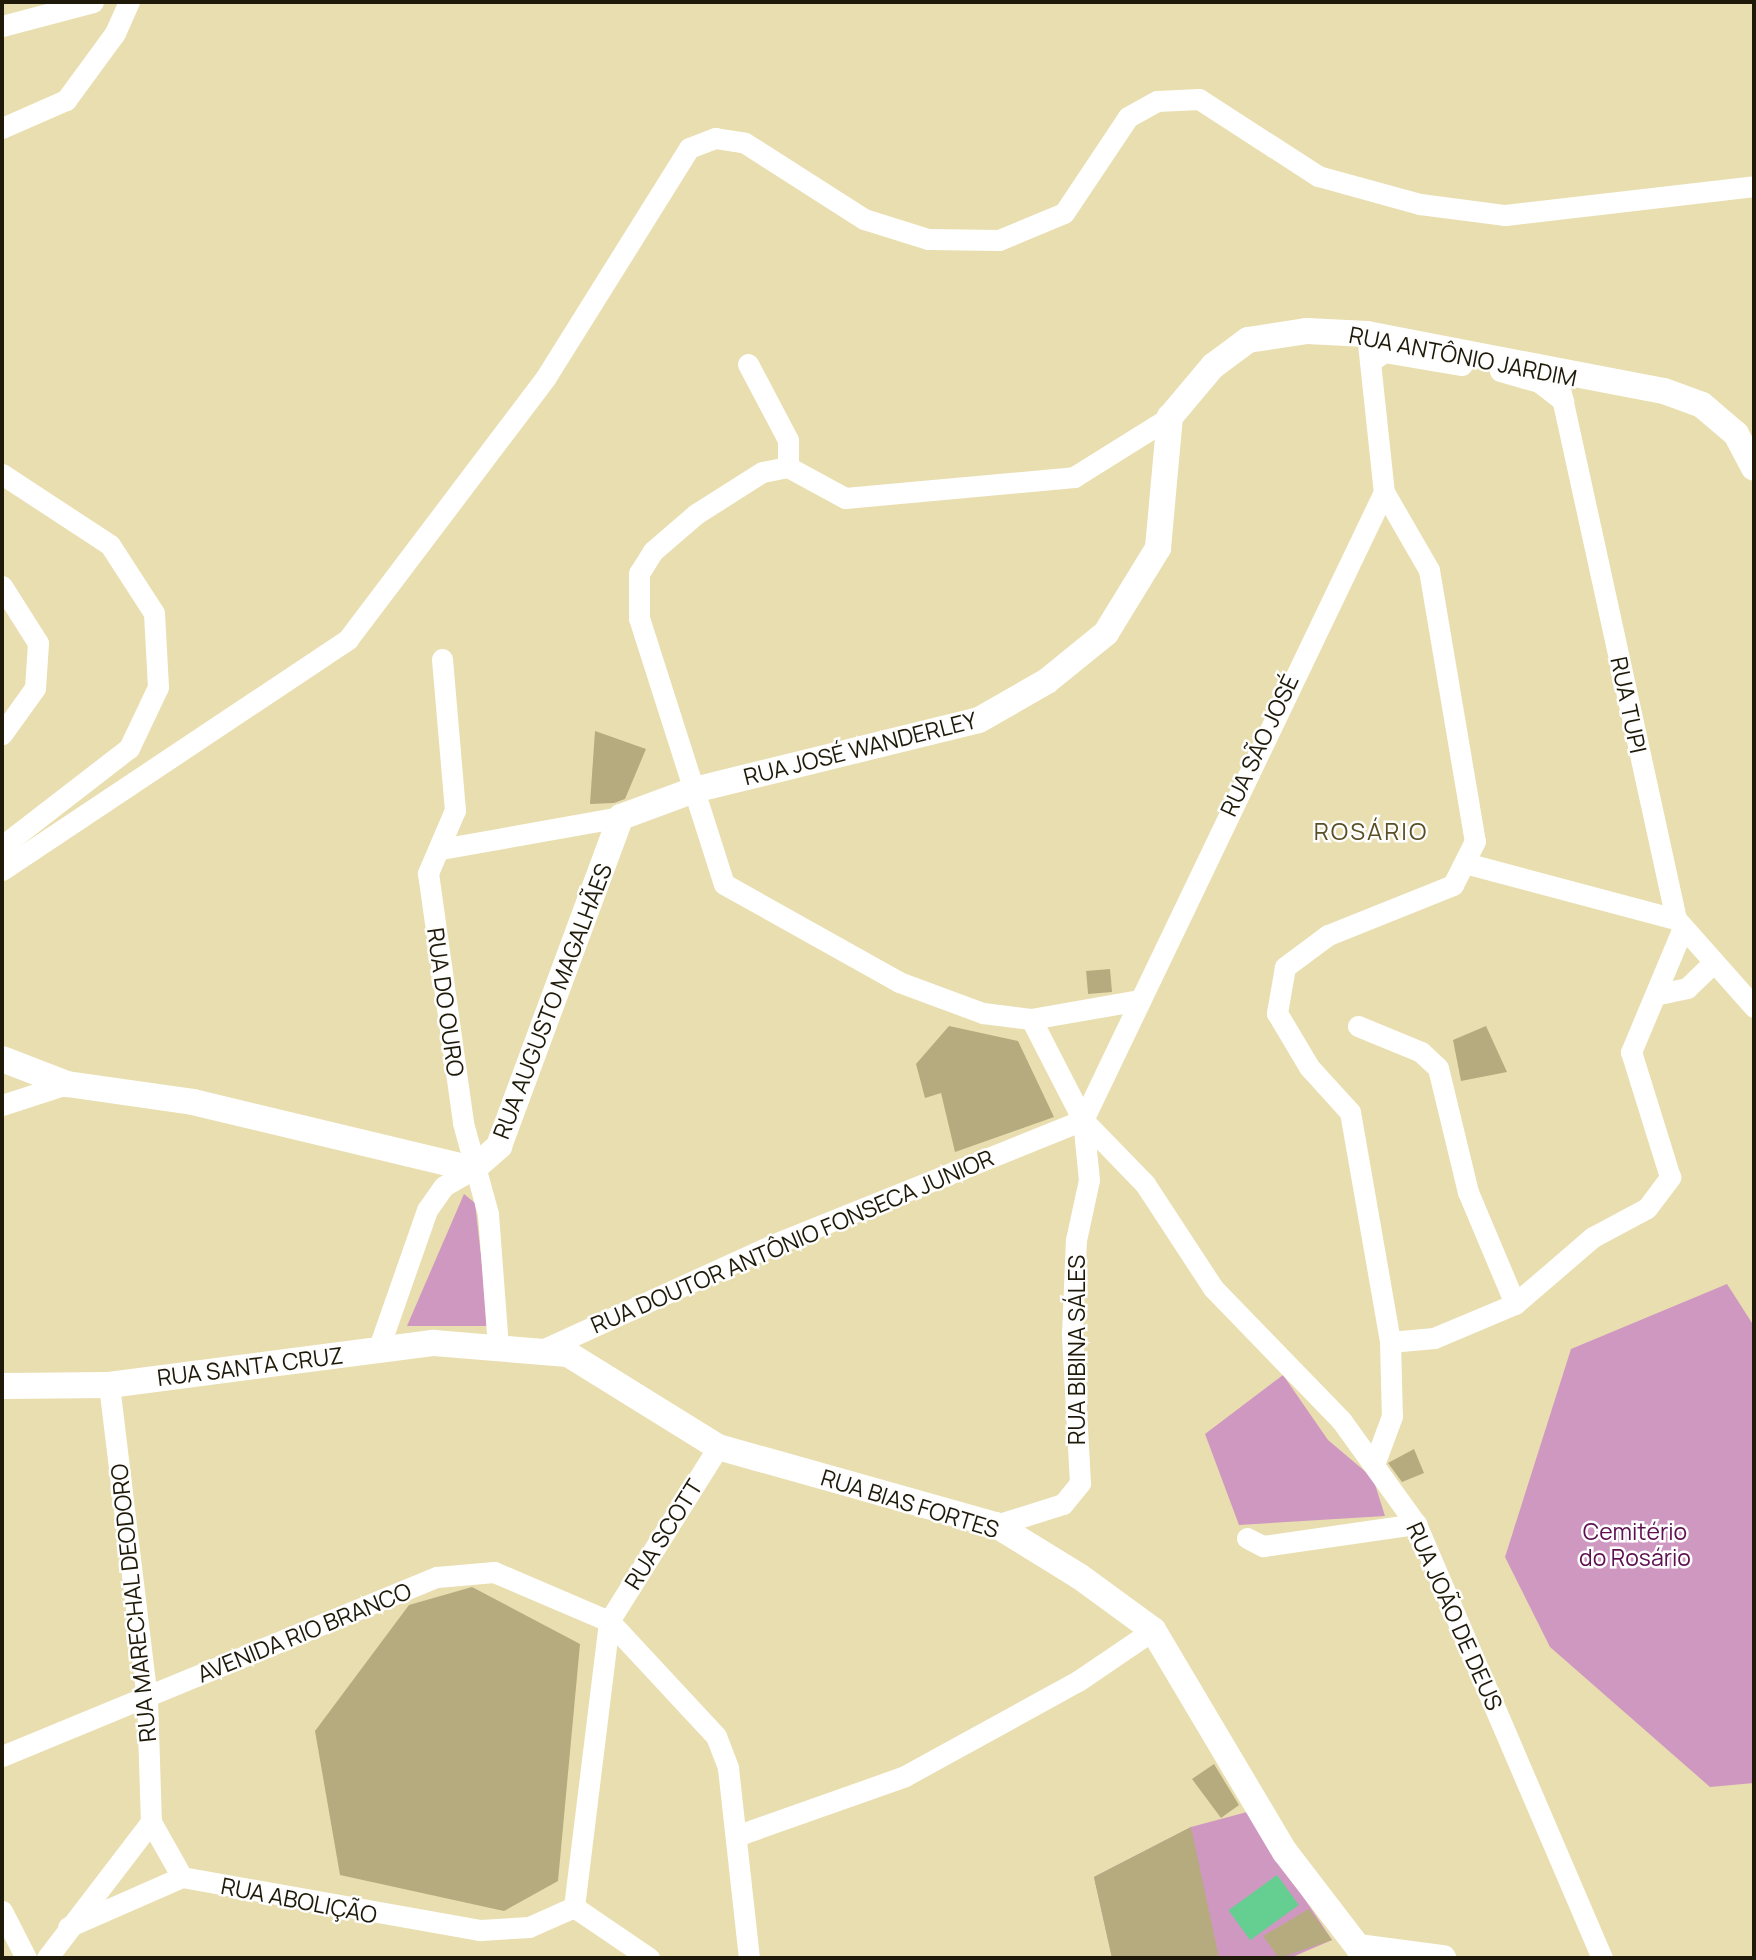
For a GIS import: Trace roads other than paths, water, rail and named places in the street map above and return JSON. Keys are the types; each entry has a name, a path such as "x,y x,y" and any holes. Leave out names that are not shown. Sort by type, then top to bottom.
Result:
{"street":[{"path":"2,26 93,2"},
{"path":"2,128 66,100 115,33 129,2"},
{"path":"2,870 348,639 546,377 689,149 715,138 745,143 864,219 928,239 999,240 1064,213 1128,117 1157,101 1199,99 1318,176 1420,204 1505,215 1754,186"},
{"name":"RUA ANTÔNIO JARDIM","path":"1170,417 1213,366 1248,340 1307,331 1367,334 1560,388 1664,391 1702,405 1736,434 1754,468"},
{"path":"1367,334 1384,492 1429,570 1466,757 1475,841 1453,885 1328,935 1285,967 1277,1013 1309,1067 1350,1112 1390,1342 1392,1416 1375,1462"},
{"name":"RUA ANTÔNIO JARDIM","path":"1370,362 1384,352 1504,372 1560,388"},
{"path":"748,364 788,440 788,467"},
{"name":"RUA TUPI","path":"1560,388 1679,925 1711,965 1754,1007"},
{"path":"1140,1000 1031,1019 983,1013 899,982 724,884 639,618 639,573 653,551 696,514 762,471 788,467 845,498 879,500 1074,477 1170,417"},
{"name":"RUA JOSÉ WANDERLEY","path":"694,790 979,720 1047,681 1106,633 1158,548 1170,417"},
{"path":"2,474 110,545 153,613 158,687 129,748 2,846"},
{"name":"RUA SÃO JOSÉ","path":"1083,1121 1384,492"},
{"path":"2,586 38,643 35,688 2,734"},
{"name":"RUA DO OURO","path":"442,659 455,810 441,849 428,873 473,1169 488,1214 498,1347"},
{"path":"441,849 621,817 694,790"},
{"name":"RUA AUGUSTO MAGALHÃES","path":"378,1350 427,1210 444,1186 473,1169 499,1146 621,817"},
{"path":"1390,1342 1434,1338 1515,1304 1593,1237 1647,1208 1670,1177 1631,1052 1640,1018 1659,994 1679,925 1465,863"},
{"path":"1659,994 1687,988 1711,965"},
{"path":"1031,1019 1083,1121"},
{"path":"1358,1026 1421,1052 1438,1068 1468,1192 1515,1304"},
{"path":"2,1059 66,1084 193,1102 473,1169"},
{"path":"2,1105 66,1084"},
{"name":"RUA DOUTOR ANTÔNIO FONSECA JUNIOR","path":"542,1350 772,1245 1083,1121"},
{"name":"RUA JOÃO DE DEUS","path":"1083,1121 1145,1184 1213,1287 1375,1462 1416,1524 1602,1958"},
{"name":"RUA BIBINA SÁLES","path":"996,1525 1063,1504 1080,1483 1072,1334 1076,1240 1089,1181 1083,1121"},
{"name":"RUA SANTA CRUZ","path":"2,1386 109,1385 433,1343 498,1347"},
{"name":"RUA BIAS FORTES","path":"498,1347 568,1354 718,1447 996,1525 1153,1630 1285,1852 1358,1953 1443,1958"},
{"name":"RUA MARECHAL DEODORO","path":"109,1385 147,1697 151,1822 182,1877"},
{"name":"RUA SCOTT","path":"609,1621 718,1447"},
{"path":"1247,1538 1263,1546 1416,1524"},
{"name":"AVENIDA RIO BRANCO","path":"2,1756 467,1570 524,1582 609,1621"},
{"path":"609,1621 716,1736 729,1768 749,1958"},
{"path":"609,1621 574,1908 649,1958"},
{"path":"736,1836 905,1776 1078,1681 1153,1630"},
{"path":"47,1958 68,1927 151,1822"},
{"path":"68,1927 182,1877"},
{"name":"RUA ABOLIÇÃO","path":"182,1877 480,1930 529,1927 574,1908"},
{"path":"2,1911 26,1958"}],"district":[{"name":"ROSÁRIO","path":"1371,831"}],"park label":[{"name":"Cemitério do Rosário","path":"1635,1544"}]}
